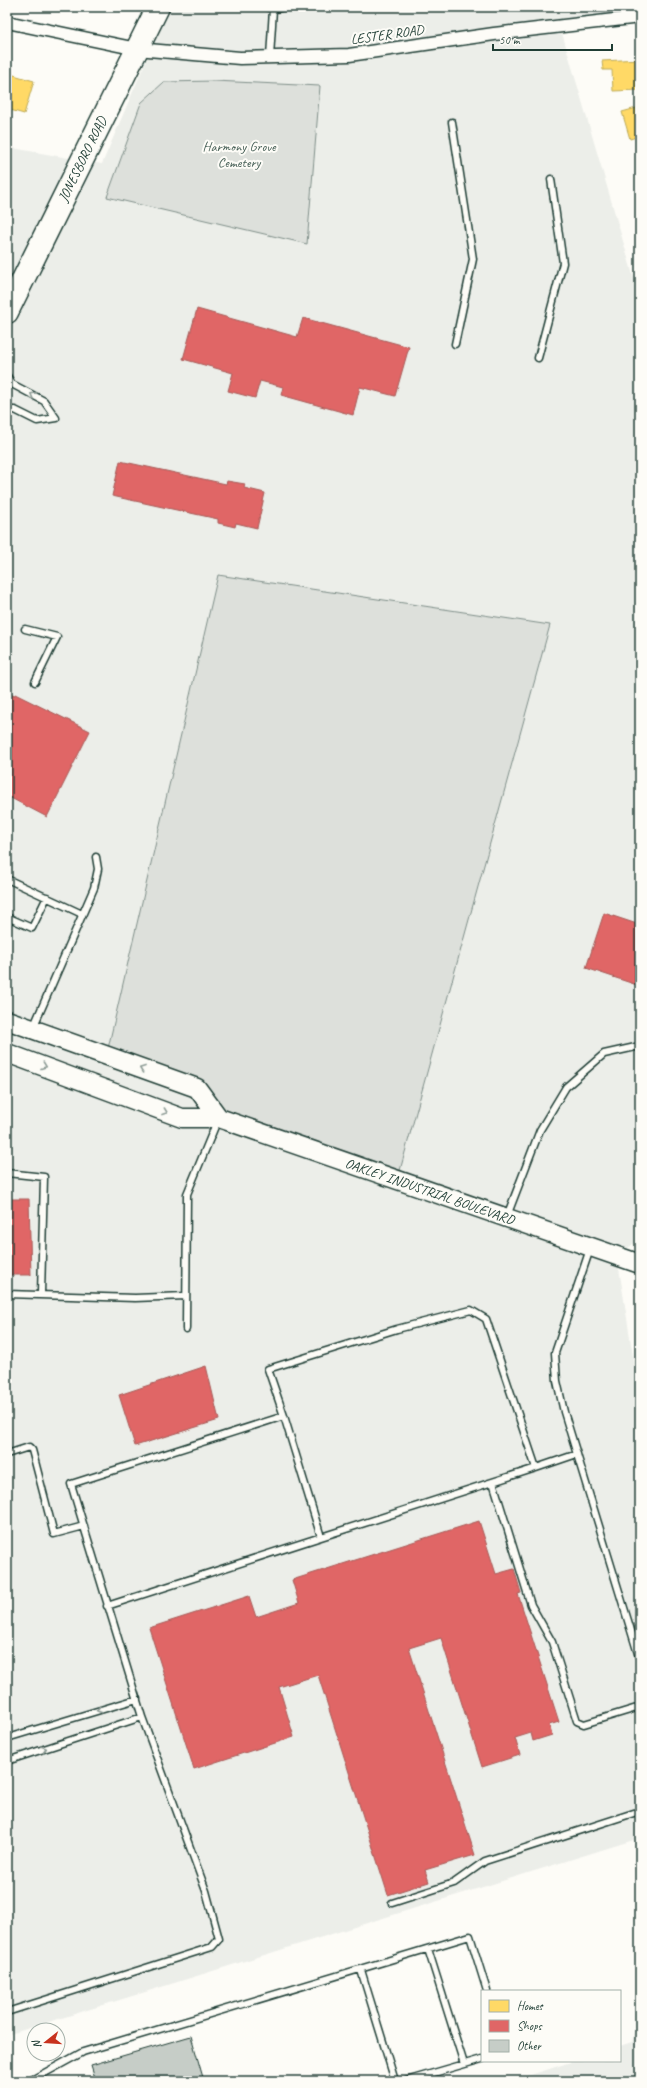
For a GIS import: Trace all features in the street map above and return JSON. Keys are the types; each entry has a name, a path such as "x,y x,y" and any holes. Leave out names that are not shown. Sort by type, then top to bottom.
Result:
{"highway":[{"name":"JONESBORO ROAD","path":"7,312 158,7"}],"street":[{"name":"LESTER ROAD","path":"7,22 137,49 240,58 349,55 635,14"},
{"path":"7,1020 197,1088 219,1118"},
{"name":"OAKLEY INDUSTRIAL BOULEVARD","path":"7,1053 182,1118 219,1118 640,1264"}],"lane":[{"path":"270,57 270,8 286,7"},
{"path":"452,122 473,259 455,344"},
{"path":"538,358 563,263 551,179"},
{"path":"7,376 12,384 44,401 56,418 37,421 15,410 7,410"},
{"path":"25,630 57,637 35,682"},
{"path":"32,1029 94,888 98,869 96,857"},
{"path":"7,879 82,914"},
{"path":"7,917 32,928 47,897"},
{"path":"507,1218 540,1130 566,1087 604,1054 640,1046"},
{"path":"186,1329 187,1194 219,1118"},
{"path":"7,1173 44,1177 41,1294"},
{"path":"591,1247 555,1353 557,1382 577,1454 640,1660"},
{"path":"7,1294 135,1298 186,1296"},
{"path":"321,1537 268,1369 397,1329 463,1310 471,1310 486,1319 536,1468"},
{"path":"7,2012 212,1947 219,1939 206,1891 142,1717 71,1484 284,1416"},
{"path":"7,1454 29,1447 32,1450 54,1534 84,1526"},
{"path":"107,1606 577,1454"},
{"path":"493,1482 531,1605 552,1642 577,1721 584,1724 640,1707"},
{"path":"7,1738 137,1699"},
{"path":"7,1761 142,1717"},
{"path":"392,1903 454,1883 485,1861 640,1811"},
{"path":"30,2081 83,2052 361,1970 470,1936 486,1990"},
{"path":"428,1949 464,2064"},
{"path":"361,1970 395,2081"},
{"path":"406,2081 481,2058"},
{"path":"41,2074 43,2081"}],"shaded area":[{"path":"169,7 640,7 640,19 562,33 640,299 640,1239 617,1256 640,1400 640,1838 49,2022 26,2022 26,2029 7,2035 7,147 102,164","holes":["218,575 550,625 396,1185"]},
{"path":"640,1999 640,2081 512,2081 571,2062 621,2062 621,2046 632,2042"}],"green space":[{"name":"Harmony Grove Cemetery","path":"214,81 320,86 307,244 107,197 141,103 164,82"},
{"path":"218,575 550,625 396,1185 106,1057"}],"building: Homes":[{"path":"640,59 640,90 613,91 612,70 603,70 602,61"},
{"path":"7,73 34,81 24,114 7,109"},
{"path":"640,107 640,136 630,139 622,112"}],"building: Shops":[{"path":"197,309 297,337 303,318 409,347 395,396 360,387 353,415 281,395 283,387 260,381 255,398 228,391 233,373 183,359"},
{"path":"120,461 226,484 227,481 245,484 244,488 265,493 257,528 236,523 235,527 218,523 218,519 112,496"},
{"path":"7,692 14,696 15,694 90,731 47,817 7,796"},
{"path":"604,913 640,925 640,986 586,968"},
{"path":"7,1199 29,1199 31,1275 7,1275"},
{"path":"206,1366 219,1420 135,1446 119,1395"},
{"path":"479,1521 496,1574 514,1569 521,1593 518,1594 559,1722 549,1725 552,1735 533,1741 531,1733 515,1738 520,1755 482,1767 441,1638 409,1648 475,1855 425,1870 429,1882 388,1895 318,1675 279,1687 294,1737 194,1769 149,1628 249,1596 256,1617 299,1603 292,1580"}],"building: Other":[{"path":"191,2036 204,2081 96,2081 91,2065"}]}
